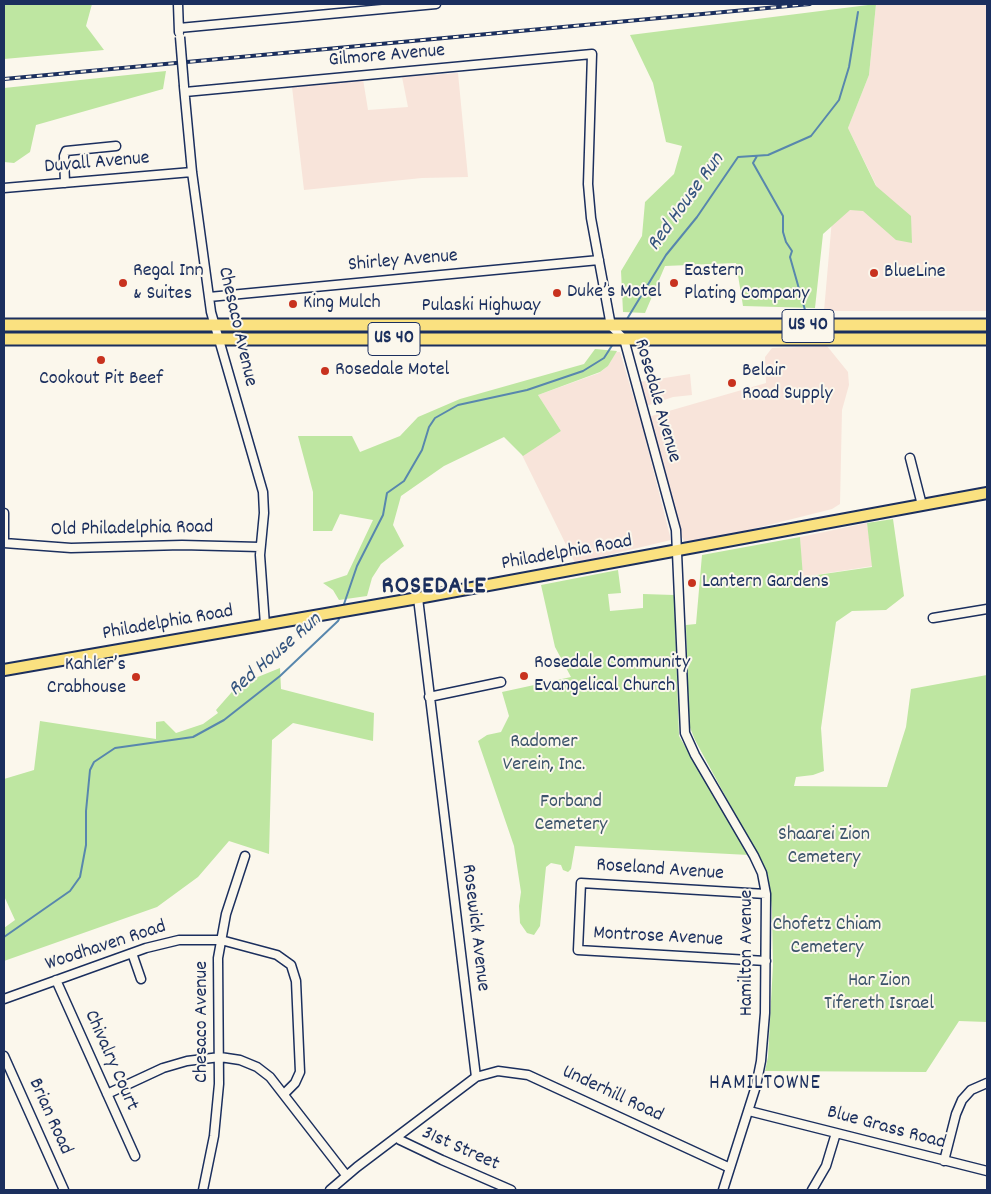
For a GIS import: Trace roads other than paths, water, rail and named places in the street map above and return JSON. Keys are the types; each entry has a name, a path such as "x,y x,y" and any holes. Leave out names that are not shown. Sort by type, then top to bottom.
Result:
{"highway":[{"name":"Pulaski Highway","path":"4,325 987,325"},
{"name":"Pulaski Highway","path":"4,339 987,339"}],"main road":[{"name":"Philadelphia Road","path":"4,670 418,598 987,493"}],"street":[{"name":"Chesaco Avenue","path":"178,4 192,172 209,297 215,326 263,492 264,512 260,547 265,625"},
{"path":"179,28 436,4"},
{"name":"Gilmore Avenue","path":"184,89 592,54"},
{"name":"Rosedale Avenue","path":"592,54 588,184 591,218 611,326 624,339 676,530 678,551"},
{"path":"65,183 64,156 66,151 116,146"},
{"name":"Duvall Avenue","path":"4,188 192,172"},
{"name":"Shirley Avenue","path":"209,297 599,260"},
{"path":"910,458 922,505"},
{"path":"4,513 4,543"},
{"name":"Old Philadelphia Road","path":"4,543 72,548 182,545 260,547"},
{"name":"Hamilton Avenue","path":"678,551 679,621 685,733 695,755 754,856 762,872 766,894 765,1028 761,1061 749,1111 723,1190"},
{"name":"Rosewick Avenue","path":"418,598 476,1077"},
{"path":"933,618 987,609"},
{"path":"429,697 501,682"},
{"name":"Chesaco Avenue","path":"203,1190 216,1118 220,1057 218,970 220,940 226,914 245,856"},
{"name":"Roseland Avenue","path":"578,950 582,883 766,894"},
{"name":"Woodhaven Road","path":"4,999 132,953 179,940 220,940 276,955 287,961 293,969 296,981 300,1072 295,1083 284,1094"},
{"name":"Montrose Avenue","path":"578,950 766,961"},
{"path":"132,953 141,979"},
{"name":"Chivalry Court","path":"56,980 135,1156"},
{"name":"Brian Road","path":"4,1056 64,1190"},
{"path":"107,1094 178,1063 220,1057 240,1060 257,1067 270,1077 346,1175"},
{"name":"Underhill Road","path":"476,1077 498,1072 528,1075 730,1168"},
{"path":"330,1190 346,1175 476,1077"},
{"path":"944,1161 956,1114 962,1100 971,1090 987,1083"},
{"name":"Blue Grass Road","path":"749,1111 987,1171"},
{"path":"812,1190 826,1166 836,1133"},
{"name":"31st Street","path":"397,1136 400,1140 442,1160 511,1190"}],"waterway":[{"name":"Red House Run","path":"627,319 666,255 697,217 738,157 768,155 811,136 839,100 849,67 858,12"},
{"path":"757,156 753,163 783,216 783,232 786,242 792,251 790,257 807,317"},
{"name":"Red House Run","path":"343,607 357,566 383,515 387,493 404,481 422,450 429,427 435,418 458,405 527,390 583,371 604,358 613,344"},
{"name":"Red House Run","path":"4,937 70,891 80,877 86,845 86,811 90,770 94,762 115,748 193,737 224,720 280,676 340,617"}],"railway":[{"path":"4,79 810,4"}],"place":[{"name":"BlueLine","path":"874,273"},
{"name":"Regal Inn & Suites","path":"123,283"},
{"name":"Eastern Plating Company","path":"674,283"},
{"name":"Duke’s Motel","path":"557,293"},
{"name":"King Mulch","path":"293,304"},
{"name":"Cookout Pit Beef","path":"101,360"},
{"name":"Rosedale Motel","path":"325,371"},
{"name":"Belair Road Supply","path":"732,383"},
{"name":"Lantern Gardens","path":"692,583"},
{"name":"Rosedale Community Evangelical Church","path":"524,676"},
{"name":"Kahler’s Crabhouse","path":"136,677"}],"district":[{"name":"ROSEDALE","path":"434,589"},
{"name":"HAMILTOWNE","path":"765,1085"}],"park label":[{"name":"Radomer Verein, Inc.","path":"544,754"},
{"name":"Forband Cemetery","path":"571,814"},
{"name":"Shaarei Zion Cemetery","path":"824,848"},
{"name":"Chofetz Chiam Cemetery","path":"827,938"},
{"name":"Har Zion Tifereth Israel","path":"879,994"}]}
